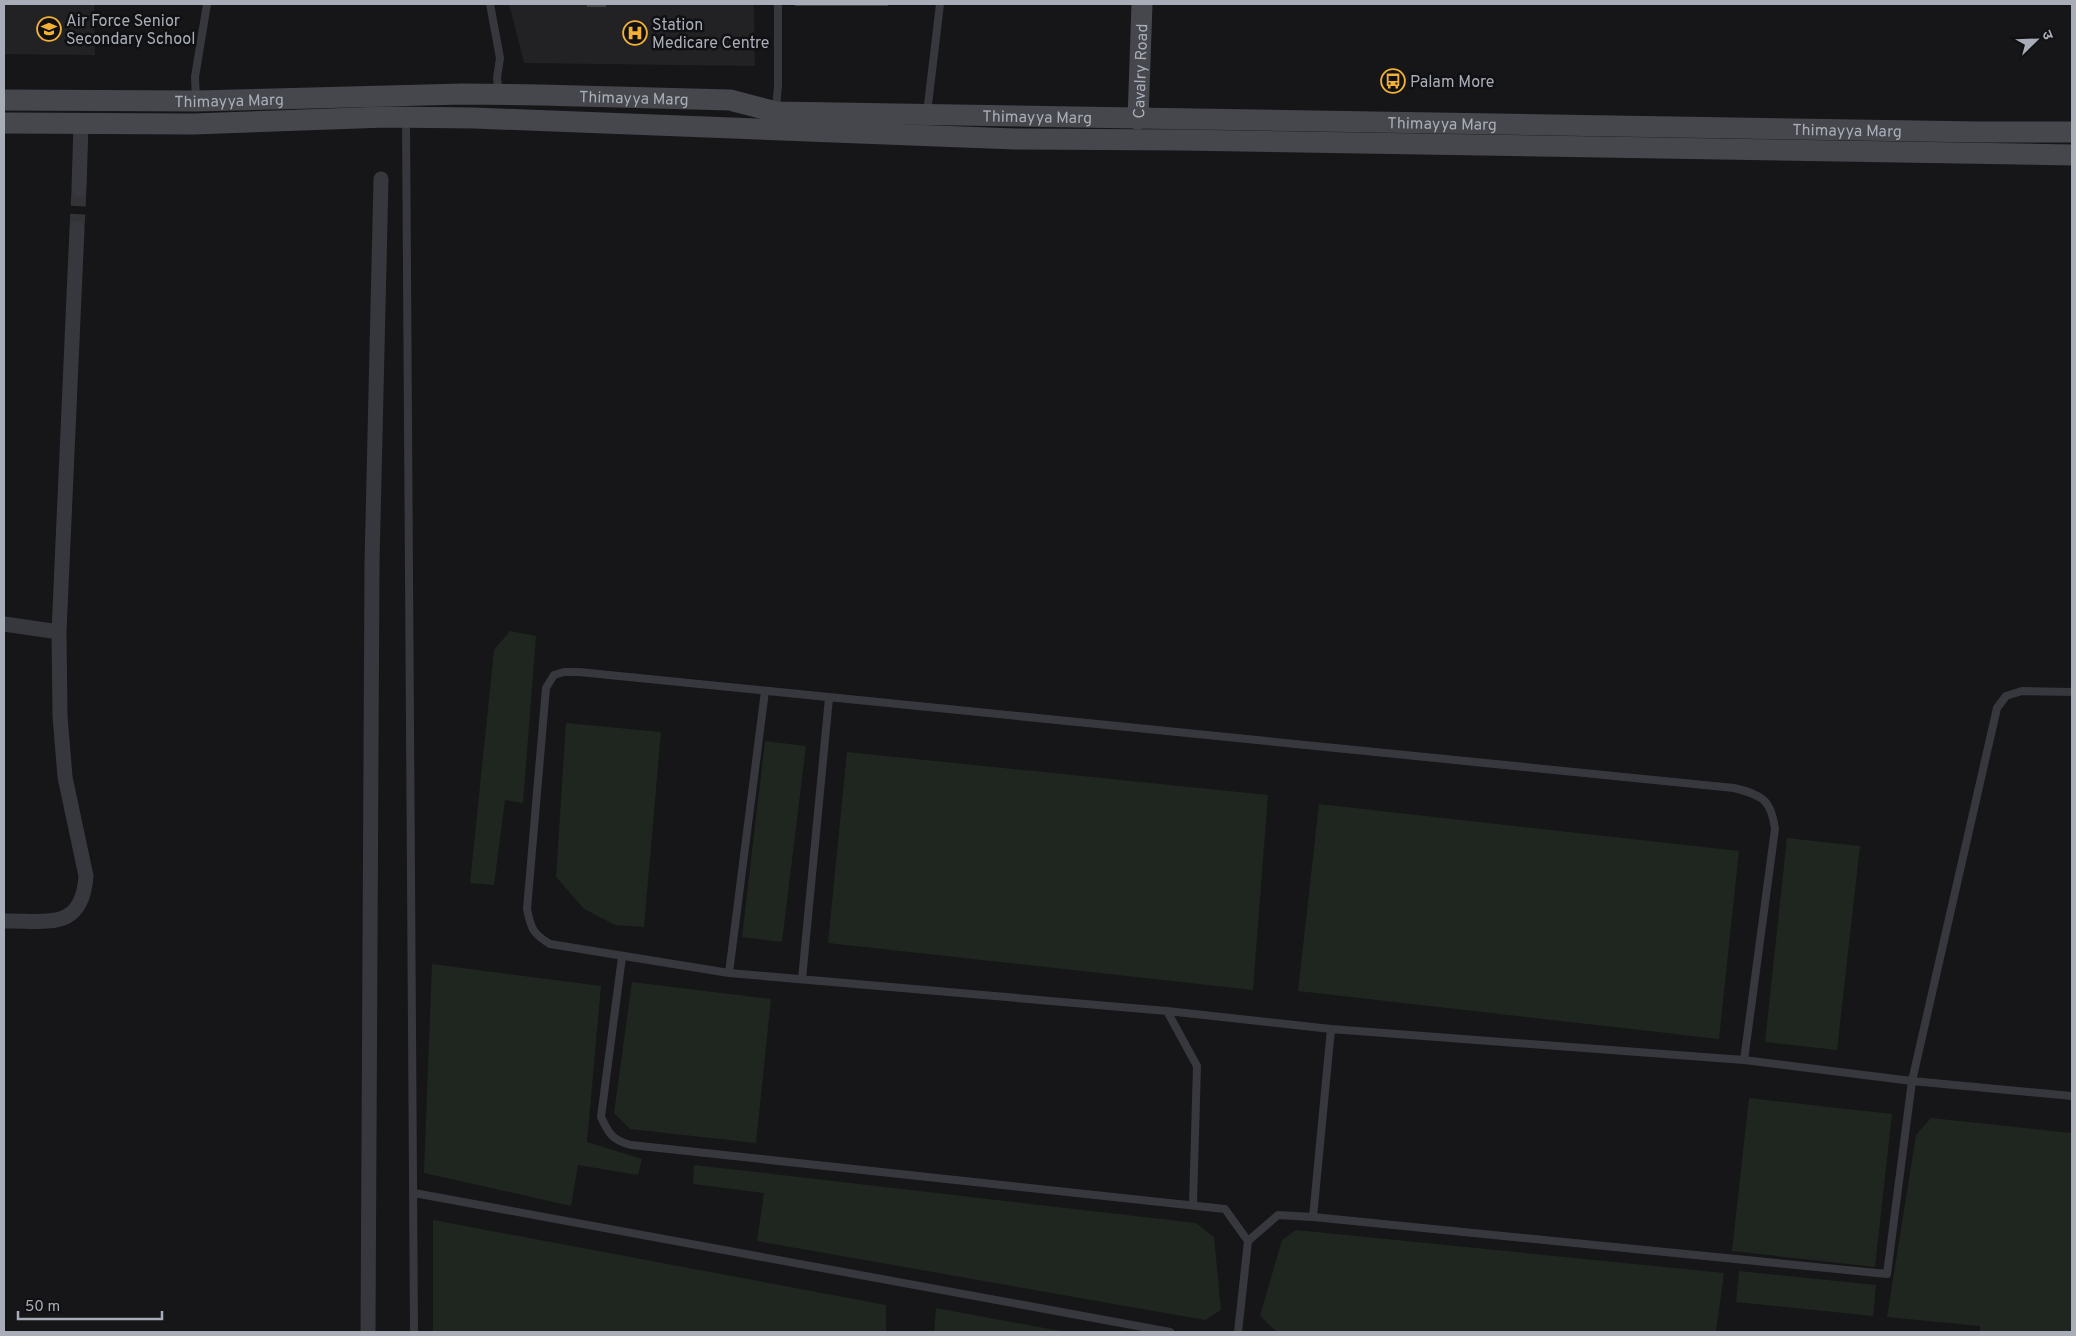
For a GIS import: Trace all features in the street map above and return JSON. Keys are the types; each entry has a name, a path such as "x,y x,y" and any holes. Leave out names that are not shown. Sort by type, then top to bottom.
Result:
{"street":[{"name":"Cavalry Road","path":"1138,140 1142,4"},
{"name":"Thimayya Marg","path":"4,100 196,101 463,94 500,96 541,95 730,100 776,112 1960,132 2072,132"},
{"path":"1015,115 1015,139"},
{"name":"Thimayya Marg","path":"4,123 193,124 406,117 474,118 1015,139 1192,140 2072,155"},
{"path":"78,189 81,124"},
{"path":"368,1332 372,563 381,179"},
{"path":"4,920 56,920 70,916 79,906 84,893 86,876 65,778 61,748 59,632 77,229"},
{"path":"4,624 59,632"}],"lane":[{"path":"196,101 196,77 207,4"},
{"path":"490,4 500,58 497,78 500,96"},
{"path":"776,112 778,4"},
{"path":"927,114 940,4"},
{"path":"406,117 414,1332"},
{"path":"1744,1060 1775,829 1773,811 1766,801 1750,792 1734,788 564,672 554,675 546,688 527,909 531,928 539,938 550,944 728,973 1167,1011 1331,1029 1744,1060 1912,1081 2072,1096"},
{"path":"728,973 765,691"},
{"path":"1248,1241 1278,1215 1887,1274 1912,1081 1997,708 2006,696 2022,691 2072,692"},
{"path":"802,979 830,698"},
{"path":"622,957 601,1117 607,1130 616,1141 631,1145 1193,1204 1225,1209 1248,1241 1238,1332"},
{"path":"1167,1011 1197,1066 1193,1204"},
{"path":"1313,1217 1331,1029"},
{"path":"414,1193 1170,1332"}],"shaded area":[{"name":"Air Force Senior Secondary School","path":"4,4 94,4 95,55 4,54"},
{"name":"Station Medicare Centre","path":"509,4 754,4 755,66 524,63"},
{"path":"510,631 536,636 523,803 505,800 494,885 470,883 494,650"},
{"path":"566,723 661,732 644,927 615,925 584,909 556,877"},
{"path":"765,741 806,746 782,942 742,937"},
{"path":"847,752 1268,795 1253,990 828,943"},
{"path":"1319,804 1739,851 1719,1039 1298,991"},
{"path":"1787,838 1860,846 1837,1050 1765,1042"},
{"path":"432,964 601,986 587,1142 642,1159 638,1175 578,1165 571,1206 424,1173"},
{"path":"632,982 771,999 756,1143 630,1129 614,1113"},
{"path":"1749,1098 1892,1114 1875,1267 1732,1251"},
{"path":"1931,1118 2072,1133 2072,1332 1980,1332 1980,1326 1887,1317 1916,1135"},
{"path":"694,1165 1196,1223 1214,1237 1221,1310 1205,1320 757,1241 764,1193 693,1184"},
{"path":"433,1220 886,1305 886,1332 433,1332"},
{"path":"1296,1230 1724,1273 1716,1332 1277,1332 1260,1316 1282,1240"},
{"path":"1739,1271 1876,1285 1873,1316 1736,1302"},
{"path":"936,1308 1066,1332 934,1332"}],"building":[{"path":"587,4 606,4 606,7 587,7"},
{"path":"795,4 888,4 888,6 795,6"}],"tunnel":[{"path":"77,229 79,189"}],"place":[{"name":"Air Force Senior Secondary School","path":"49,29"},
{"name":"Station Medicare Centre","path":"635,33"},
{"name":"Palam More","path":"1393,81"}]}
